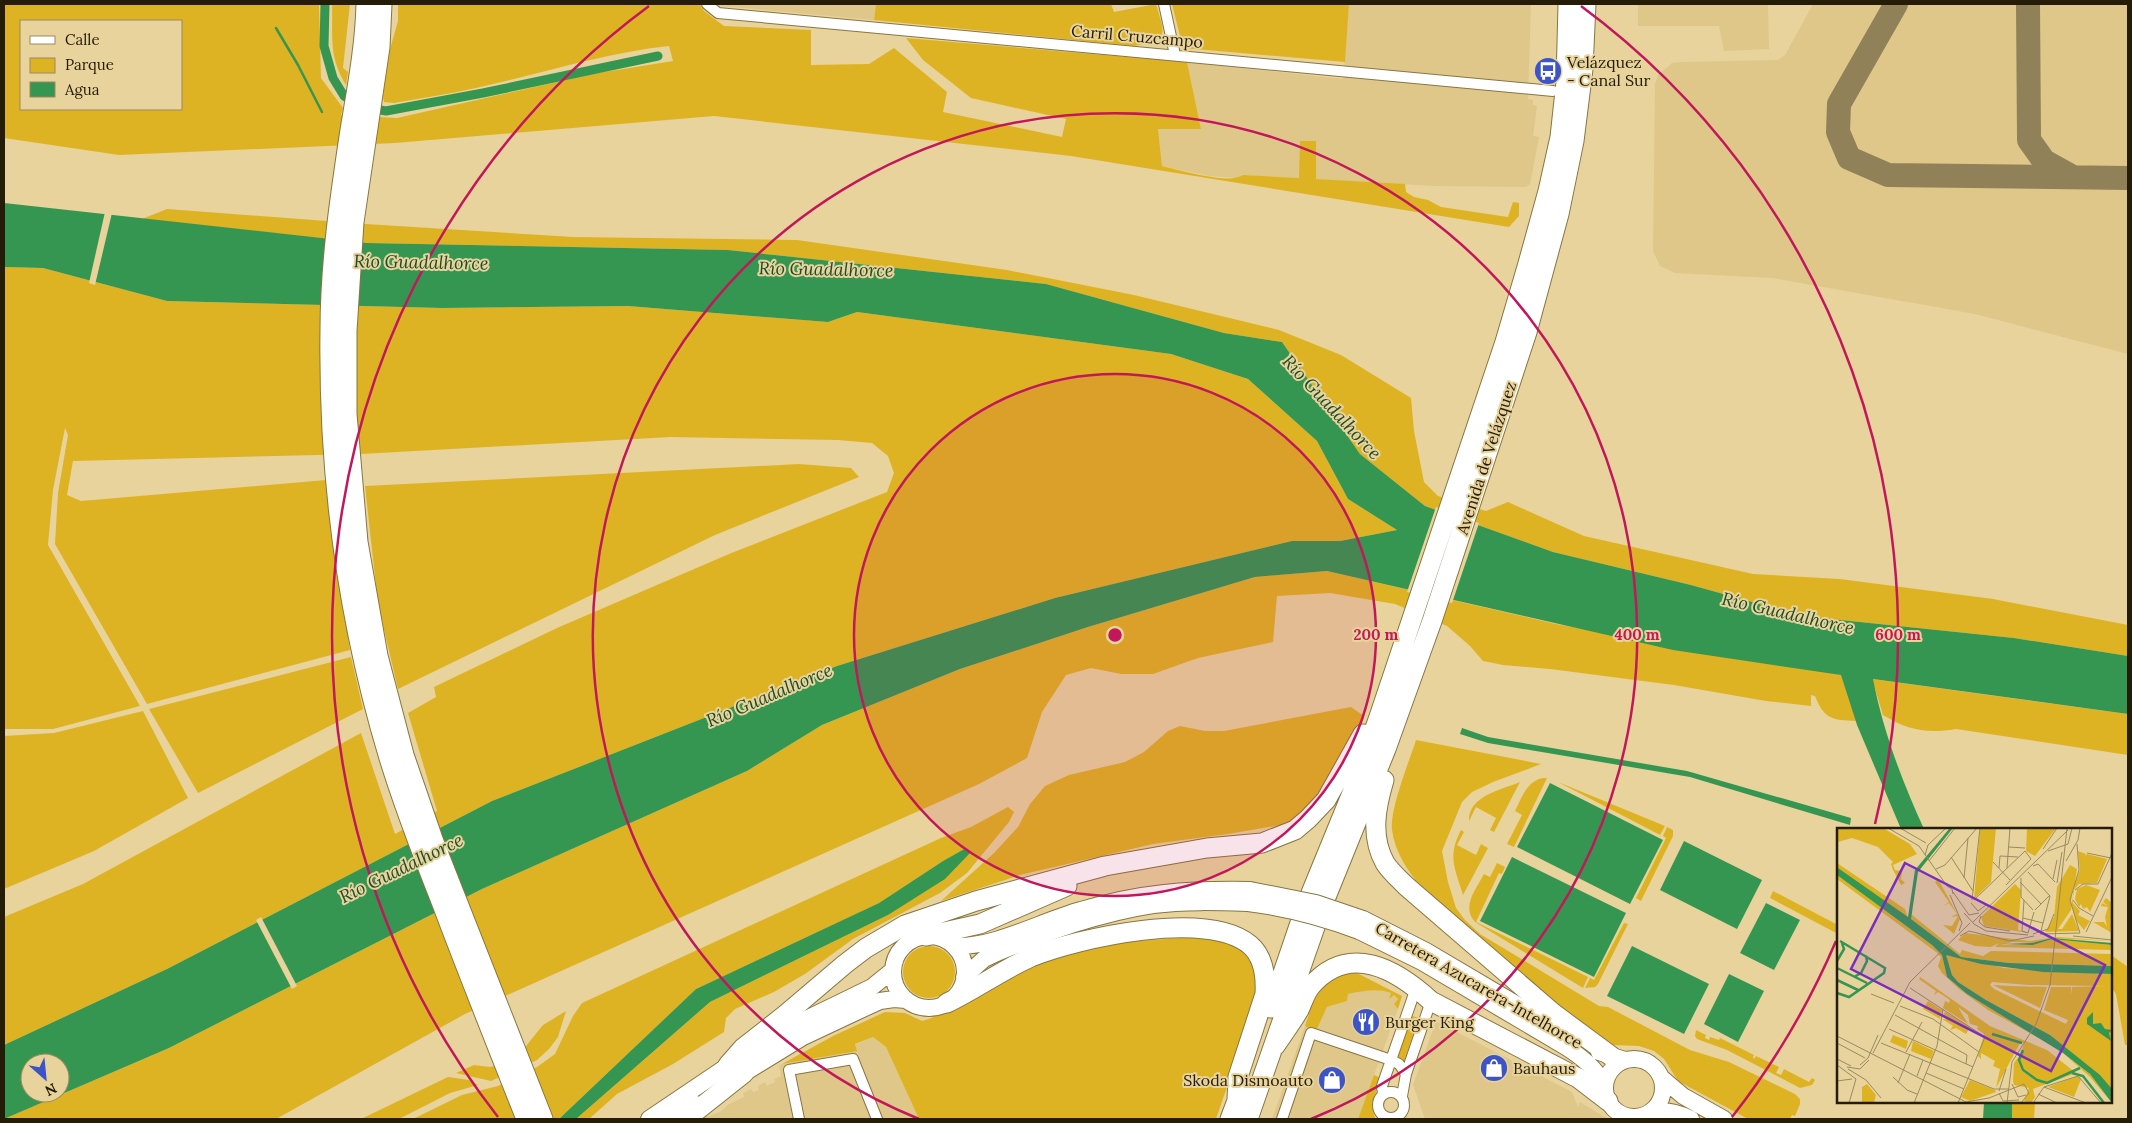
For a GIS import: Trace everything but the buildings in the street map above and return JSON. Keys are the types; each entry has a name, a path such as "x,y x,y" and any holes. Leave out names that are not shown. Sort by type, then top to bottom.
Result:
{"highway":[{"path":"366,4 372,46 354,222 347,332 348,422 358,542 378,656 404,755 434,842 543,1119"},
{"path":"382,4 336,220 331,303 332,430 342,544 363,659 389,760 420,848 526,1119"},
{"path":"1527,267 1525,248 1544,171 1550,135 1556,4"},
{"name":"Avenida de Velázquez","path":"1389,716 1379,697 1391,681 1488,392 1527,267 1548,191 1560,137 1566,82 1568,4"},
{"name":"Avenida de Velázquez","path":"1230,1119 1389,716 1432,621 1507,398 1544,271 1565,187 1574,141 1583,69 1586,4"},
{"path":"686,1119 736,1069 743,1048 785,1016 844,964 866,948 905,925 934,914 1062,876 1208,848 1262,843 1295,830 1326,800 1345,767 1389,716"},
{"path":"1389,716 1384,782 1376,813 1376,838 1386,863 1406,886 1540,1002 1619,1058"},
{"path":"926,936 980,924 1084,879 1154,857"},
{"name":"Avenida de Velázquez","path":"1248,1119 1275,1046 1314,908"},
{"path":"947,1003 1030,958 1077,942 1112,934 1147,930 1196,930 1225,933 1240,938 1251,946 1264,968 1266,981 1265,994 1238,1077 1237,1100"},
{"path":"1275,1046 1298,1010 1309,988 1324,972 1343,965 1369,963 1395,974 1416,988 1430,1001 1606,1094"}],"main road":[{"name":"Carretera Azucarera-Intelhorce","path":"954,946 975,946 1079,910 1119,899 1182,890 1249,896 1284,908 1314,908 1426,951 1593,1050 1619,1058"},
{"name":"Carretera Azucarera-Intelhorce","path":"964,976 984,959 999,952 1103,916 1134,908 1249,896"},
{"name":"Carretera Azucarera-Intelhorce","path":"1361,925 1586,1060 1597,1072 1606,1094"},
{"path":"649,1119 736,1069 880,1001 906,1000 927,1008 947,1003 955,997 964,976 963,960 954,946 945,940 926,936 913,940 903,947 896,958 893,970 899,991 906,1000"},
{"path":"672,1119 798,1023 872,987 893,970"},
{"path":"1663,1079 1664,1090 1661,1102 1652,1111 1643,1116 1632,1118 1620,1114 1606,1094 1608,1074 1619,1058 1637,1058 1648,1062 1657,1069 1663,1079 1683,1096 1724,1119"},
{"path":"1652,1111 1663,1110 1691,1119"}],"street":[{"name":"Carril Cruzcampo","path":"707,4 718,13 1553,91"},
{"path":"1164,4 1175,55"},
{"path":"1404,1108 1400,1115 1387,1118 1378,1110 1378,1101 1382,1094 1382,1086 1416,988"},
{"path":"1409,1119 1404,1108 1402,1096 1406,1074 1430,1001"},
{"path":"1282,1119 1311,1033 1391,1060 1398,1064 1406,1074"},
{"path":"799,1119 789,1070 853,1059 877,1119"},
{"path":"1382,1094 1390,1091 1402,1096"}],"shaded area":[{"path":"718,4 876,4 874,20 722,6"},
{"path":"1349,4 1531,4 1528,99 1533,100 1533,105 1537,106 1533,136 1539,137 1530,184 1526,187 1433,186 1243,175 1238,178 1209,176 1162,166 1158,129 1201,129 1187,62 1343,79"},
{"path":"1638,4 1768,4 1769,49 1724,51 1719,26 1638,26"},
{"path":"1813,4 2128,4 2128,354 1975,314 1772,278 1675,273 1660,266 1653,251 1655,84 1658,75 1672,63 1778,60 1785,55"},
{"path":"1367,990 1384,990 1391,993 1390,998 1394,995 1398,999 1394,1004 1398,1009 1358,1119 1272,1119 1305,1026 1316,1030 1327,1007 1347,1001 1348,994"},
{"name":"Bauhaus","path":"1436,1021 1572,1092 1578,1107 1580,1102 1608,1119 1425,1119 1413,1085"},
{"path":"873,1037 886,1047 919,1119 700,1119 720,1112 729,1104 744,1097 743,1093 751,1089 753,1092 759,1090 758,1086 765,1082 767,1086 775,1082 774,1079 781,1076 779,1065 857,1050 855,1045"}],"green space":[{"path":"4,4 319,4 321,78 343,108 341,115 397,118 592,74 673,61 669,46 645,49 466,90 394,103 384,102 383,96 390,49 398,21 398,4 700,4 704,11 724,26 811,30 811,65 869,64 894,48 947,92 943,112 1062,137 1066,119 971,98 923,60 906,38 1187,62 1201,129 1158,129 1162,166 1216,178 1236,178 1243,175 1299,178 1300,141 1316,141 1316,179 1405,184 1406,192 1441,207 1508,217 1513,202 1519,203 1519,216 1509,227 1071,156 714,116 395,143 119,155 4,138"},
{"path":"332,4 350,4 343,68 348,72 346,85 334,55"},
{"path":"876,4 1111,4 1114,12 1156,4 1162,34 1154,41 1134,46 874,20"},
{"path":"1172,4 1349,4 1345,62 1183,48"},
{"path":"167,209 573,237 797,240 1007,270 1134,295 1279,330 1341,355 1411,398 1414,431 1424,482 1438,496 1486,511 1508,502 1584,536 1753,574 1840,579 1993,599 2128,625 2128,656 2014,638 1802,616 1691,585 1553,552 1425,506 1360,454 1282,342 1224,333 1046,284 728,250 367,243 142,219"},
{"path":"4,267 43,268 167,301 442,308 628,306 828,322 857,312 1171,354 1248,379 1317,441 1348,499 1397,530 1340,541 1292,541 1055,598 837,666 492,801 167,969 4,1045 4,917 83,884 361,733 395,834 437,811 408,713 436,697 434,687 557,628 729,554 887,492 894,473 888,456 872,443 838,440 671,437 361,454 73,461 67,495 81,501 326,480 350,650 147,704 55,544 58,493 68,435 65,428 53,490 48,545 140,706 53,729 4,729"},
{"path":"799,464 851,468 859,477 715,535 398,689 378,604 365,486"},
{"path":"1327,571 1556,624 1842,675 1856,721 1830,717 1818,704 1815,696 1811,695 1811,706 1766,701 1674,685 1483,661 1470,646 1447,626 1395,604 1330,593 1277,596 1273,642 1198,658 1153,674 1121,674 1091,668 1066,675 1042,712 1027,758 979,784 465,1014 276,1119 4,1119 41,1103 70,1103 70,1091 169,1048 482,889 747,771 822,725 960,669 1088,627 1255,577"},
{"path":"351,657 363,709 198,793 149,709"},
{"path":"1872,679 2128,714 2128,755 1956,729 1918,730 1883,715"},
{"path":"1351,707 1364,716 1347,754 1308,811 1287,824 1153,844 1020,875 941,901 994,853 1018,827 1030,804 1045,786 1069,775 1125,762 1144,752 1168,731 1180,726 1205,731 1224,731"},
{"path":"143,711 188,798 94,851 4,889 4,736 54,733"},
{"path":"1416,740 1541,764 1472,792 1462,802 1442,851 1448,882 1456,908 1465,920 1480,934 1599,1006 1608,1007 1690,1050 1729,1062 1795,1094 1800,1099 1800,1104 1795,1116 1792,1115 1790,1119 1748,1119 1678,1081 1664,1059 1654,1051 1639,1046 1612,1045 1581,1027 1424,891 1413,877 1396,847 1392,830 1397,798"},
{"path":"1547,778 1514,847 1507,844 1522,815 1515,811 1523,795 1533,782"},
{"path":"1520,782 1494,832 1490,830 1496,818 1476,807 1469,821 1470,812 1480,800 1495,791"},
{"path":"1558,782 1665,826 1660,835"},
{"path":"1008,807 1014,812 1009,822 967,873 940,893 853,939 805,974 774,992 735,1009 726,1018 724,1032 673,1064 617,1094 589,1119 576,1119 710,1002 888,915 970,853 966,848 879,903 696,989 559,1119 413,1119 462,1095 498,1086 537,1067 555,1054 573,1016 582,1003 941,838 971,827"},
{"path":"1667,827 1673,830 1673,836 1641,901 1636,898 1666,838 1663,836"},
{"path":"1461,830 1464,832 1457,845 1476,855 1481,844 1488,848 1463,895 1455,870 1453,855"},
{"path":"1497,863 1505,867 1502,874 1499,873 1476,922 1588,977 1583,988 1475,922 1469,910 1471,898 1484,874 1490,877"},
{"path":"1773,891 1837,924 1837,933 1770,898"},
{"path":"1624,923 1628,924 1598,984 1595,987 1585,988 1590,978 1594,980"},
{"path":"1193,937 1224,942 1242,950 1254,966 1257,1000 1216,1119 919,1119 886,1047 873,1037 855,1044 857,1051 782,1064 833,1036 885,1012 905,1013 922,1021 937,1016 1017,973 1050,958 1110,944"},
{"path":"924,946 934,946 943,950 951,958 955,972 951,986 943,994 934,998 924,998 915,994 907,986 903,977 903,967 907,958 915,950"},
{"path":"2112,956 2128,967 2128,1045 2125,1045 2116,994 2112,988"},
{"path":"1351,970 1402,996 1398,1009 1394,1004 1398,999 1394,995 1389,999 1391,993 1386,991 1375,990 1348,994 1347,1001 1327,1007 1316,1031 1305,1026 1314,999 1323,983"},
{"path":"566,1011 558,1037 537,1060 491,1081 456,1073 474,1065 490,1067 509,1062 526,1046 543,1025"},
{"path":"1412,1016 1419,1018 1403,1064 1397,1059"},
{"path":"1696,1030 1706,1035 1705,1038 1709,1040 1710,1037 1719,1040 1720,1038 1754,1055 1754,1059 1756,1056 1779,1067 1776,1073 1781,1075 1784,1069 1809,1082 1812,1078 1815,1080 1812,1085 1800,1088 1727,1050 1697,1039 1695,1036"},
{"path":"1374,1075 1381,1078 1372,1103 1375,1119 1358,1119"},
{"path":"448,1077 469,1080 478,1085 450,1093 399,1119 361,1119"},
{"path":"2012,1103 2035,1103 2034,1119 2012,1119"}],"water":[{"name":"Río Guadalhorce","path":"4,203 367,243 728,250 1046,284 1224,333 1282,342 1360,454 1425,506 1553,552 1691,585 1802,616 2014,638 2128,656 2128,714 1873,679 1882,718 1894,756 1924,828 1901,828 1857,725 1841,675 1673,650 1327,571 1255,577 1088,627 960,669 822,725 747,771 482,889 169,1048 70,1091 70,1053 20,1053 20,1103 41,1103 4,1119 4,1045 167,969 492,801 837,666 1055,598 1292,541 1340,541 1397,530 1348,499 1317,441 1248,379 1171,354 857,312 828,322 628,306 442,308 167,301 43,268 4,267"},
{"path":"1462,728 1488,737 1687,771 1851,818 1850,825 1690,777 1488,743 1460,734"},
{"path":"1550,783 1663,840 1630,904 1517,847"},
{"path":"1684,841 1762,880 1737,929 1660,890"},
{"path":"966,848 970,853 945,879 888,915 710,1002 576,1119 559,1119 696,989 879,903"},
{"path":"1512,857 1626,913 1594,977 1480,921"},
{"path":"1766,903 1800,920 1774,970 1740,953"},
{"path":"1632,946 1709,984 1684,1034 1607,996"},
{"path":"1729,974 1764,991 1738,1042 1704,1024"},
{"path":"1984,1103 2012,1103 2012,1119 1983,1119"}],"pier":[{"path":"105,212 112,213 95,285 89,283"},
{"path":"1436,507 1479,523 1452,603 1407,592"},
{"path":"261,917 297,986 292,989 256,920"}],"waterway":[{"path":"325,4 324,46 333,78 344,96 355,102"},
{"path":"276,28 298,65 322,112"},
{"path":"369,108 386,111 483,93 658,56"}],"taxiway":[{"path":"1896,4 1839,104 1838,132 1849,158 1888,175 2128,178"},
{"path":"2028,4 2029,140 2044,161 2071,176"}],"place":[{"name":"Velázquez - Canal Sur","path":"1548,71"},
{"name":"Burger King","path":"1366,1022"},
{"name":"Bauhaus","path":"1494,1068"},
{"name":"Skoda Dismoauto","path":"1332,1080"}]}
